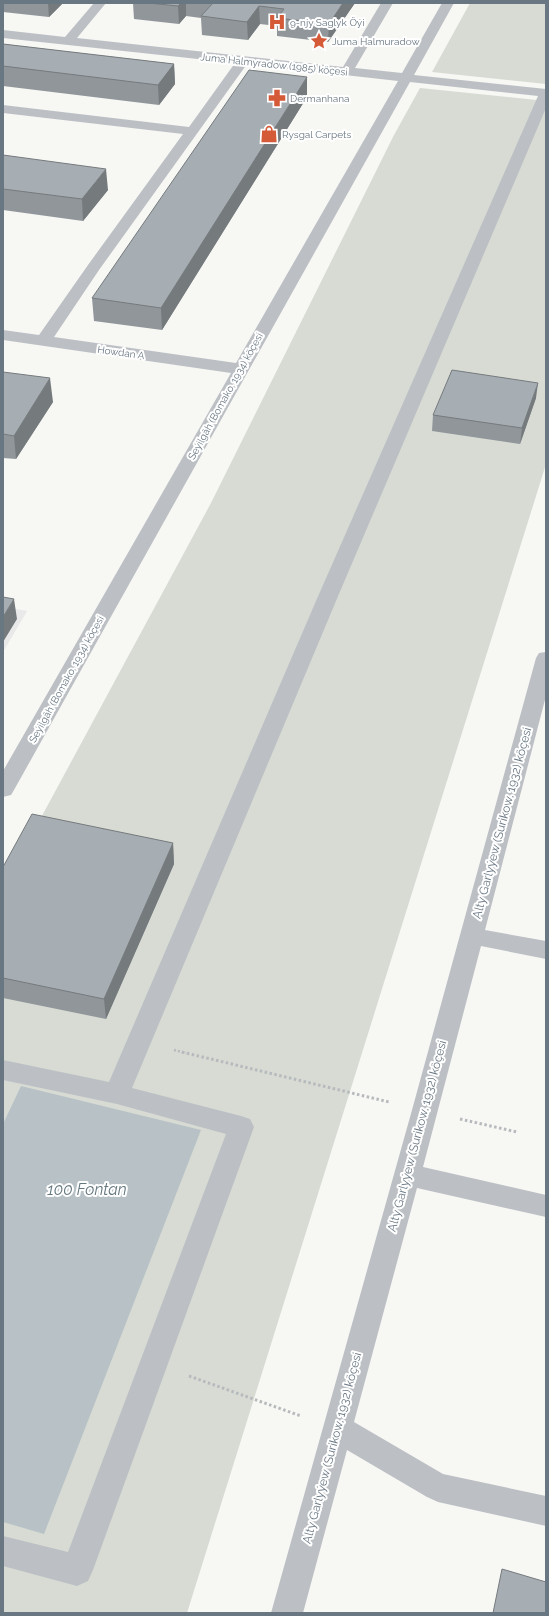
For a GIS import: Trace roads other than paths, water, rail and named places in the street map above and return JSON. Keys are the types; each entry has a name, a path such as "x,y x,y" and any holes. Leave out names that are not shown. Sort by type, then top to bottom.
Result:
{"street":[{"path":"68,41 100,3"},
{"path":"346,72 387,3"},
{"name":"Seýilgäh (Bomako, 1934) köçesi","path":"3,790 448,3"},
{"name":"Juma Halmyradow (1985) köçesi","path":"3,34 405,79 546,93"},
{"path":"43,341 93,268 243,61"},
{"path":"117,1094 322,608 546,93"},
{"path":"3,109 191,131"},
{"name":"Howdan A","path":"3,336 240,370"},
{"name":"Alty Garlyýew (Surikow, 1932) köçesi","path":"287,1613 472,936 539,712 546,658"},
{"path":"472,936 546,950"},
{"path":"3,1070 117,1094 241,1127 77,1570 3,1551"},
{"path":"407,1175 546,1206"},
{"path":"338,1429 438,1487 546,1511"}],"water":[{"name":"100 Fontan","path":"21,1086 201,1130 44,1534 3,1522 3,1124"}],"place":[{"name":"9-njy Saglyk Öýi","path":"277,22"},
{"name":"Juma Halmuradow","path":"319,41"},
{"name":"Dermanhana","path":"277,98"},
{"name":"Rysgal Carpets","path":"269,134"}]}
